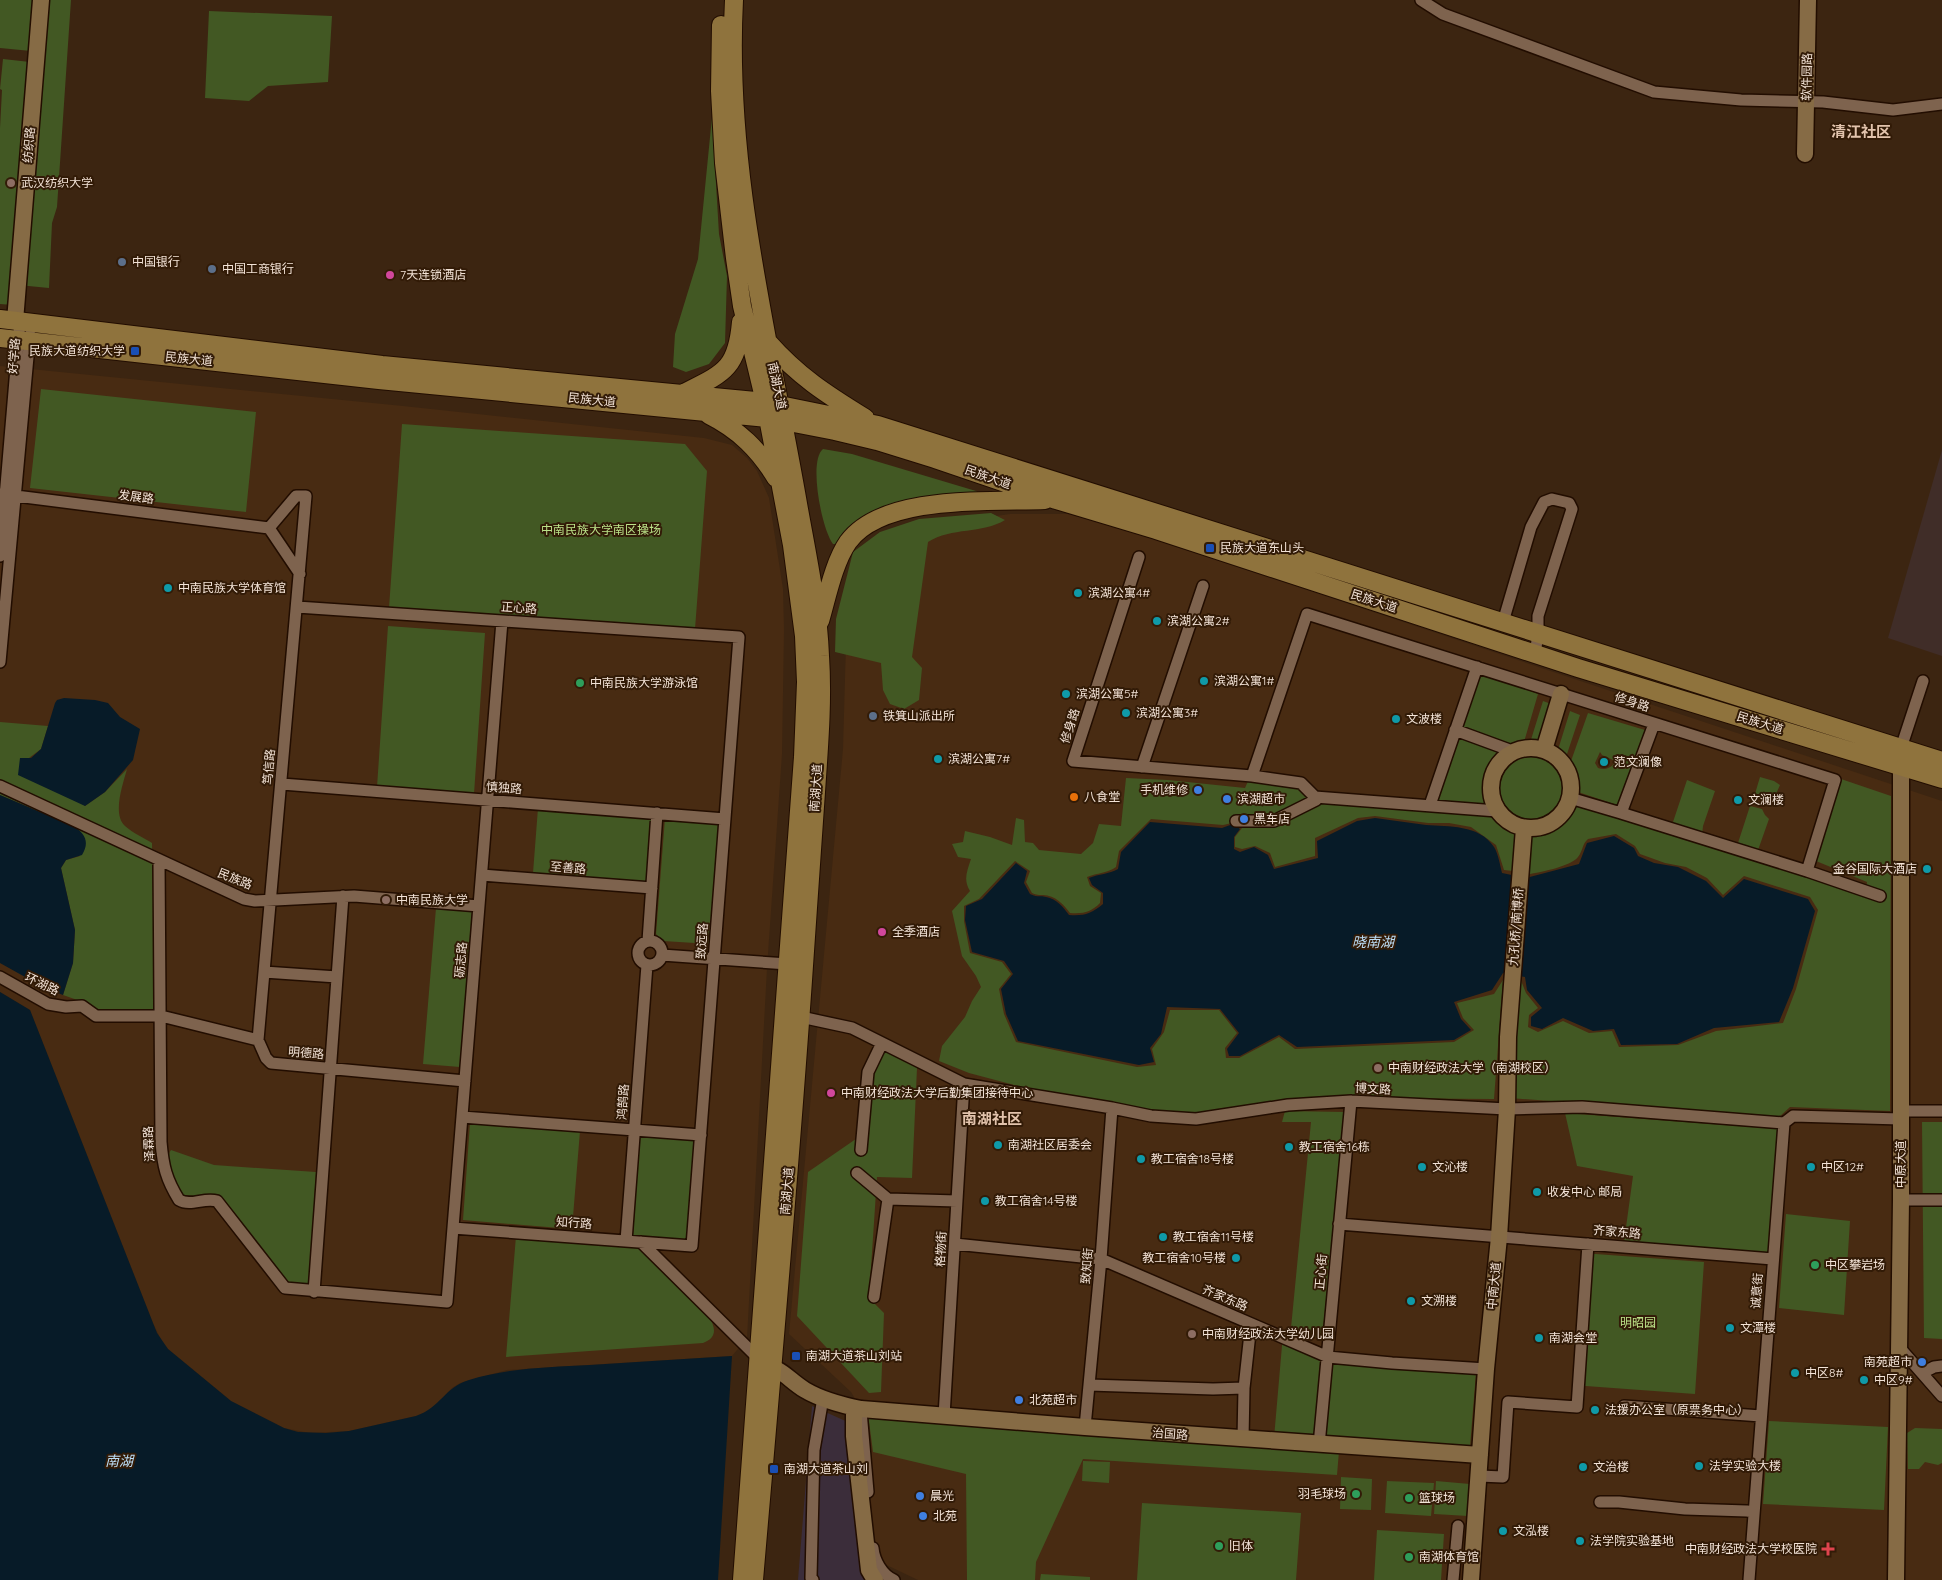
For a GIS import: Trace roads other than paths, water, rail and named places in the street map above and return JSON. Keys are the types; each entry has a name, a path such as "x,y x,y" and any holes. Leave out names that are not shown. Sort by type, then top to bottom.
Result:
{"main road":[{"name":"纺织路","path":"16,321 41,0"},
{"name":"南湖大道","path":"722,0 720,91 724,163 742,306 774,411 818,626 820,659 820,722 801,1017 763,1363 742,1580"},
{"name":"南湖大道","path":"734,0 732,35 737,152 754,270 767,341 780,485 792,545 806,658 803,757 763,1363 754,1580"},
{"name":"软件园路","path":"1805,154 1808,0"},
{"path":"684,393 718,375 733,360 738,346 742,306"},
{"name":"民族大道","path":"16,321 382,365 684,393 774,411 878,426 1503,622 1901,757 1942,779"},
{"name":"民族大道","path":"0,338 369,379 701,411 774,411 877,441 1056,500 1156,530 1535,654 1901,757 1942,762"},
{"path":"767,341 800,375 826,394 878,426"},
{"path":"701,411 723,422 749,442 760,453 780,485"},
{"path":"818,626 842,553 848,542 876,518 893,512 924,506 964,502 1056,500"},
{"path":"1544,750 1561,694"},
{"path":"1528,748 1544,750 1555,756 1563,764 1570,780 1570,798 1562,814 1540,828 1524,828 1512,824 1497,811 1491,794 1493,774 1503,759 1515,752 1528,748"},
{"name":"中原大道","path":"1896,1580 1901,1200 1901,757"},
{"name":"九孔桥/南博桥","path":"1512,992 1524,828"},
{"name":"中南大道","path":"1471,1580 1486,1369 1499,1236 1507,1109 1508,1037 1512,992"},
{"name":"治国路","path":"763,1363 805,1390 834,1404 857,1408 1085,1428 1480,1455"},
{"path":"857,1408 854,1436 869,1570 874,1580"}],"street":[{"path":"1421,0 1443,14 1654,92 1741,100 1823,102 1893,110 1942,104"},
{"name":"好学路","path":"0,556 24,340 16,321"},
{"name":"好学路","path":"0,662 7,495"},
{"name":"发展路","path":"7,495 269,528"},
{"name":"笃信路","path":"258,1040 306,496 296,496 269,528"},
{"path":"1503,622 1531,527 1544,502 1552,499 1570,503 1572,509 1538,616 1535,654"},
{"path":"269,528 300,574"},
{"name":"修身路","path":"1140,557 1073,762 1252,776 1301,783 1315,797 1497,811"},
{"path":"1142,767 1203,586"},
{"name":"正心路","path":"297,607 739,637"},
{"name":"修身路","path":"1252,776 1307,614 1835,780 1806,871"},
{"name":"砺志路","path":"448,1302 502,621"},
{"name":"致远路","path":"692,1246 739,637"},
{"path":"1430,805 1477,667"},
{"path":"1901,757 1923,681"},
{"path":"1621,813 1654,724"},
{"path":"1456,730 1515,752"},
{"name":"慎独路","path":"282,784 725,819"},
{"name":"民族路","path":"0,786 244,899 271,900 343,896 479,906"},
{"path":"1570,798 1806,871 1880,896"},
{"path":"1236,821 1274,821 1316,800"},
{"path":"648,941 658,813"},
{"name":"泽霖路","path":"159,860 162,1162 167,1180 181,1202 189,1203 207,1199 218,1201 282,1286 290,1290 448,1302"},
{"name":"至善路","path":"482,875 652,888"},
{"path":"314,1292 343,896"},
{"path":"652,941 659,946 662,955 659,962 647,966 640,961 637,953 641,945 652,941"},
{"path":"662,955 788,964"},
{"name":"鸿鹄路","path":"626,1241 647,966"},
{"path":"264,972 337,977"},
{"name":"环湖路","path":"0,977 46,1003 60,1007 82,1006 96,1016 161,1016"},
{"path":"161,1016 258,1040"},
{"name":"博文路","path":"801,1017 852,1028 964,1084 1151,1116 1196,1119 1288,1105 1351,1101 1507,1109 1582,1108 1784,1123"},
{"name":"明德路","path":"258,1040 266,1058 272,1064 465,1081"},
{"path":"861,1150 868,1072 882,1043"},
{"name":"格物街","path":"944,1416 964,1084"},
{"name":"正心街","path":"1319,1445 1351,1101"},
{"name":"致知街","path":"1085,1428 1101,1259 1112,1108"},
{"path":"1784,1123 1793,1116 1901,1115 1942,1112"},
{"path":"462,1117 701,1135"},
{"name":"诚意街","path":"1749,1580 1784,1123"},
{"path":"857,1173 888,1199 957,1201"},
{"path":"874,1297 888,1199"},
{"path":"1901,1200 1942,1200"},
{"name":"齐家东路","path":"1339,1224 1773,1259"},
{"name":"知行路","path":"454,1228 692,1246"},
{"path":"641,1242 763,1363"},
{"name":"齐家东路","path":"955,1244 1101,1259 1328,1357 1486,1369"},
{"path":"1479,1476 1503,1477 1508,1402 1577,1406 1588,1244"},
{"path":"1243,1439 1244,1388 1251,1324"},
{"path":"1899,1347 1942,1396"},
{"path":"1922,1373 1934,1367 1942,1366"},
{"path":"1089,1384 1213,1389 1244,1388"},
{"path":"813,1580 811,1578 814,1450 823,1398"},
{"path":"1624,1406 1761,1416"},
{"path":"857,1408 874,1559 889,1578 894,1580"},
{"path":"1600,1502 1754,1512"},
{"path":"1454,1580 1458,1526"}],"water":[{"path":"64,698 95,700 108,703 120,717 140,729 133,760 105,792 85,806 18,775 20,758 31,758 41,749 55,703 57,700"},
{"path":"0,795 73,826 85,838 86,846 82,855 66,860 61,868 75,930 73,963 63,995 43,987 0,963"},
{"name":"晓南湖","path":"1375,818 1472,830 1488,840 1494,847 1502,873 1526,878 1579,864 1587,843 1614,836 1634,848 1638,856 1654,863 1678,867 1706,881 1723,898 1744,879 1808,899 1815,911 1793,988 1779,1022 1714,1028 1677,1044 1621,1045 1614,1029 1593,1031 1563,1018 1542,1029 1531,1026 1531,1017 1542,1008 1527,990 1525,977 1503,973 1492,990 1454,1002 1461,1019 1471,1030 1454,1040 1297,1047 1279,1035 1240,1056 1229,1056 1227,1049 1239,1033 1220,1009 1167,1007 1161,1034 1150,1048 1154,1062 1139,1065 1018,1041 1006,1014 1001,989 1013,974 1004,961 972,952 965,920 966,906 982,899 1016,863 1027,871 1024,883 1030,894 1044,896 1057,901 1069,915 1083,915 1103,904 1103,893 1092,885 1089,878 1118,869 1121,852 1150,822 1222,828 1233,824 1240,829 1234,837 1234,849 1240,852 1254,847 1268,855 1274,869 1318,858 1317,841 1357,821"},
{"name":"南湖","path":"0,992 30,1010 157,1333 168,1349 231,1401 284,1428 298,1432 326,1433 349,1431 416,1416 431,1408 461,1383 499,1373 544,1367 732,1356 718,1580 0,1580"}],"place":[{"name":"武汉纺织大学","path":"11,183"},
{"name":"中国银行","path":"122,262"},
{"name":"中国工商银行","path":"212,269"},
{"name":"7天连锁酒店","path":"390,275"},
{"name":"民族大道纺织大学","path":"135,351"},
{"name":"民族大道东山头","path":"1210,548"},
{"name":"中南民族大学体育馆","path":"168,588"},
{"name":"滨湖公寓4#","path":"1078,593"},
{"name":"滨湖公寓2#","path":"1157,621"},
{"name":"滨湖公寓1#","path":"1204,681"},
{"name":"中南民族大学游泳馆","path":"580,683"},
{"name":"滨湖公寓5#","path":"1066,694"},
{"name":"滨湖公寓3#","path":"1126,713"},
{"name":"铁箕山派出所","path":"873,716"},
{"name":"文波楼","path":"1396,719"},
{"name":"滨湖公寓7#","path":"938,759"},
{"name":"范文澜像","path":"1604,762"},
{"name":"手机维修","path":"1198,790"},
{"name":"八食堂","path":"1074,797"},
{"name":"滨湖超市","path":"1227,799"},
{"name":"文澜楼","path":"1738,800"},
{"name":"黑车店","path":"1244,819"},
{"name":"金谷国际大酒店","path":"1927,869"},
{"name":"中南民族大学","path":"386,900"},
{"name":"全季酒店","path":"882,932"},
{"name":"中南财经政法大学（南湖校区）","path":"1378,1068"},
{"name":"中南财经政法大学后勤集团接待中心","path":"831,1093"},
{"name":"南湖社区居委会","path":"998,1145"},
{"name":"教工宿舍16栋","path":"1289,1147"},
{"name":"教工宿舍18号楼","path":"1141,1159"},
{"name":"文沁楼","path":"1422,1167"},
{"name":"中区12#","path":"1811,1167"},
{"name":"收发中心 邮局","path":"1537,1192"},
{"name":"教工宿舍14号楼","path":"985,1201"},
{"name":"教工宿舍11号楼","path":"1163,1237"},
{"name":"教工宿舍10号楼","path":"1236,1258"},
{"name":"中区攀岩场","path":"1815,1265"},
{"name":"文溯楼","path":"1411,1301"},
{"name":"文潭楼","path":"1730,1328"},
{"name":"中南财经政法大学幼儿园","path":"1192,1334"},
{"name":"南湖会堂","path":"1539,1338"},
{"name":"南湖大道茶山刘站","path":"796,1356"},
{"name":"南苑超市","path":"1922,1362"},
{"name":"中区8#","path":"1795,1373"},
{"name":"中区9#","path":"1864,1380"},
{"name":"北苑超市","path":"1019,1400"},
{"name":"法援办公室（原票务中心）","path":"1595,1410"},
{"name":"法学实验大楼","path":"1699,1466"},
{"name":"文治楼","path":"1583,1467"},
{"name":"南湖大道茶山刘","path":"774,1469"},
{"name":"羽毛球场","path":"1356,1494"},
{"name":"晨光","path":"920,1496"},
{"name":"篮球场","path":"1409,1498"},
{"name":"北苑","path":"923,1516"},
{"name":"文泓楼","path":"1503,1531"},
{"name":"法学院实验基地","path":"1580,1541"},
{"name":"旧体","path":"1219,1546"},
{"name":"中南财经政法大学校医院","path":"1828,1549"},
{"name":"南湖体育馆","path":"1409,1557"}],"district":[{"name":"清江社区","path":"1861,132"},
{"name":"南湖社区","path":"992,1119"}],"park label":[{"name":"中南民族大学南区操场","path":"601,530"},
{"name":"明昭园","path":"1638,1323"}]}
